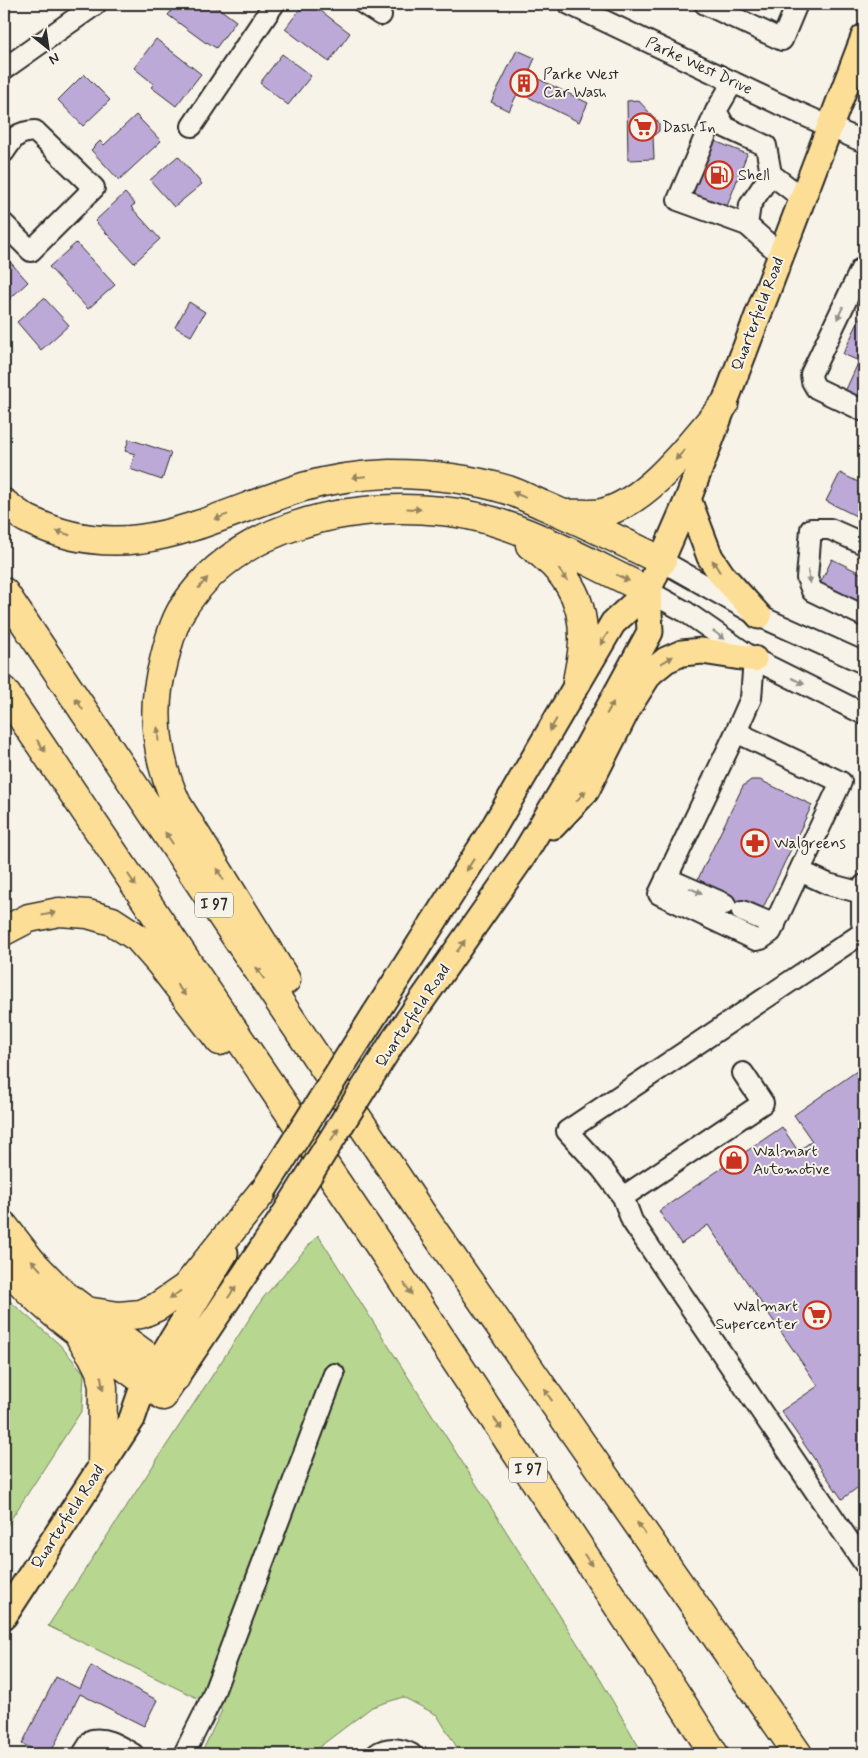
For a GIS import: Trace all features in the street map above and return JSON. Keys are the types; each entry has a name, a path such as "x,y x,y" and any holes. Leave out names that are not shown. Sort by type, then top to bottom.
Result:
{"highway":[{"path":"564,514 601,513 619,507 638,496 655,483 724,405"},
{"path":"4,503 28,520 63,534 103,541 139,540 180,532 306,486 345,478 387,474 426,474 464,479 509,490 662,561"},
{"path":"424,1217 256,930 177,804 167,782 158,746 156,711 159,677 169,641 180,612 214,570 235,554 272,534 343,513 393,508 444,511 499,522 648,591"},
{"path":"499,522 548,558 572,588 579,605 583,631 577,682"},
{"name":"I 97","path":"4,592 424,1217 798,1754"},
{"name":"I 97","path":"4,691 381,1248 676,1692 714,1754"},
{"path":"4,931 29,918 59,912 88,914 112,921 138,938 160,963 381,1248"},
{"path":"78,1318 140,1314 170,1299 186,1287 263,1191"},
{"path":"4,1226 32,1262 62,1293 78,1318 100,1371 103,1387 102,1465"},
{"path":"4,1263 16,1278 48,1308 78,1318 161,1379"},
{"path":"669,1568 808,1754"},
{"path":"676,1692 692,1754"}],"main road":[{"name":"Quarterfield Road","path":"161,1379 263,1191 492,830 613,623 648,591 688,499 864,37"},
{"path":"688,499 710,557 722,575 759,616"},
{"name":"Quarterfield Road","path":"4,1616 132,1419 281,1220 394,1040 523,856 581,759 650,632 648,591"},
{"path":"523,856 586,791 629,706 650,673 666,660 682,653 702,651 754,659"}],"street":[{"path":"4,69 96,4"},
{"path":"192,126 274,4"},
{"name":"Parke West Drive","path":"569,4 864,142"},
{"path":"706,4 782,40 797,4"},
{"path":"733,82 716,111 678,200 747,225 781,255"},
{"path":"716,111 725,127 766,146 771,174 802,198"},
{"path":"4,152 15,136 25,131 36,130 94,188 31,251 4,224"},
{"path":"747,225 750,205 771,174"},
{"path":"862,270 811,374 816,388 864,411"},
{"path":"864,544 830,529 810,529 807,578 812,591 864,616"},
{"path":"662,561 759,616 864,663"},
{"path":"648,591 686,612 754,659 864,714"},
{"path":"736,732 841,782 775,925 766,936 756,940 659,894 751,698 754,659"},
{"path":"800,871 828,884 863,889 862,923 864,926"},
{"path":"666,878 775,925"},
{"path":"864,932 567,1131 602,1169 623,1197 632,1221 864,1563"},
{"path":"623,1197 763,1103 743,1073"},
{"path":"184,1754 211,1700 334,1374"},
{"path":"82,1754 92,1740 104,1739 133,1754"},
{"path":"376,1754 382,1751 402,1749 411,1754"}],"green space":[{"path":"318,1235 600,1679 643,1754 461,1754 437,1715 403,1697 372,1707 310,1754 201,1754 222,1710 48,1626 263,1298"},
{"path":"4,1296 59,1344 84,1373 82,1410 4,1530"}],"building":[{"path":"177,4 213,4 236,21 216,48 206,43 168,15"},
{"path":"304,4 319,4 317,8 350,33 329,62 285,29"},
{"path":"156,39 201,74 176,106 151,87 154,84 134,68"},
{"name":"Parke West Car Wash","path":"517,50 535,58 528,74 588,103 579,122 518,92 509,111 491,102"},
{"path":"282,54 311,76 288,105 260,83"},
{"path":"84,74 110,100 83,126 58,100"},
{"name":"Dash In","path":"638,100 659,123 659,131 653,136 654,159 628,160 627,101"},
{"path":"136,115 161,141 119,180 91,150 100,141 104,145"},
{"name":"Shell","path":"712,140 747,154 726,209 691,196"},
{"path":"178,156 202,184 174,207 150,180"},
{"path":"125,193 135,204 131,207 160,239 134,263 95,221"},
{"path":"76,243 115,285 88,309 49,267"},
{"path":"4,255 28,282 4,304"},
{"path":"44,298 69,325 41,350 17,322"},
{"path":"189,302 205,312 191,336 175,327"},
{"path":"861,316 864,318 864,406 843,396 859,361 843,354"},
{"path":"129,439 171,453 162,480 130,469 135,454 125,451"},
{"path":"840,473 864,485 864,520 826,501"},
{"path":"832,559 864,575 864,608 819,586"},
{"name":"Walgreens","path":"751,780 760,780 812,805 762,910 746,902 739,916 723,908 697,881 743,786"},
{"name":"Walmart Supercenter","path":"864,1066 864,1483 842,1499 781,1411 818,1386 708,1225 681,1244 659,1211 782,1127 798,1151 812,1141 794,1115"},
{"path":"91,1666 157,1700 144,1726 80,1694 50,1754 42,1754 22,1744 56,1677 80,1689"}],"place":[{"name":"Parke West Car Wash","path":"524,83"},
{"name":"Dash In","path":"643,127"},
{"name":"Shell","path":"719,175"},
{"name":"Walgreens","path":"755,843"},
{"name":"Walmart Automotive","path":"734,1160"},
{"name":"Walmart Supercenter","path":"817,1315"}]}
